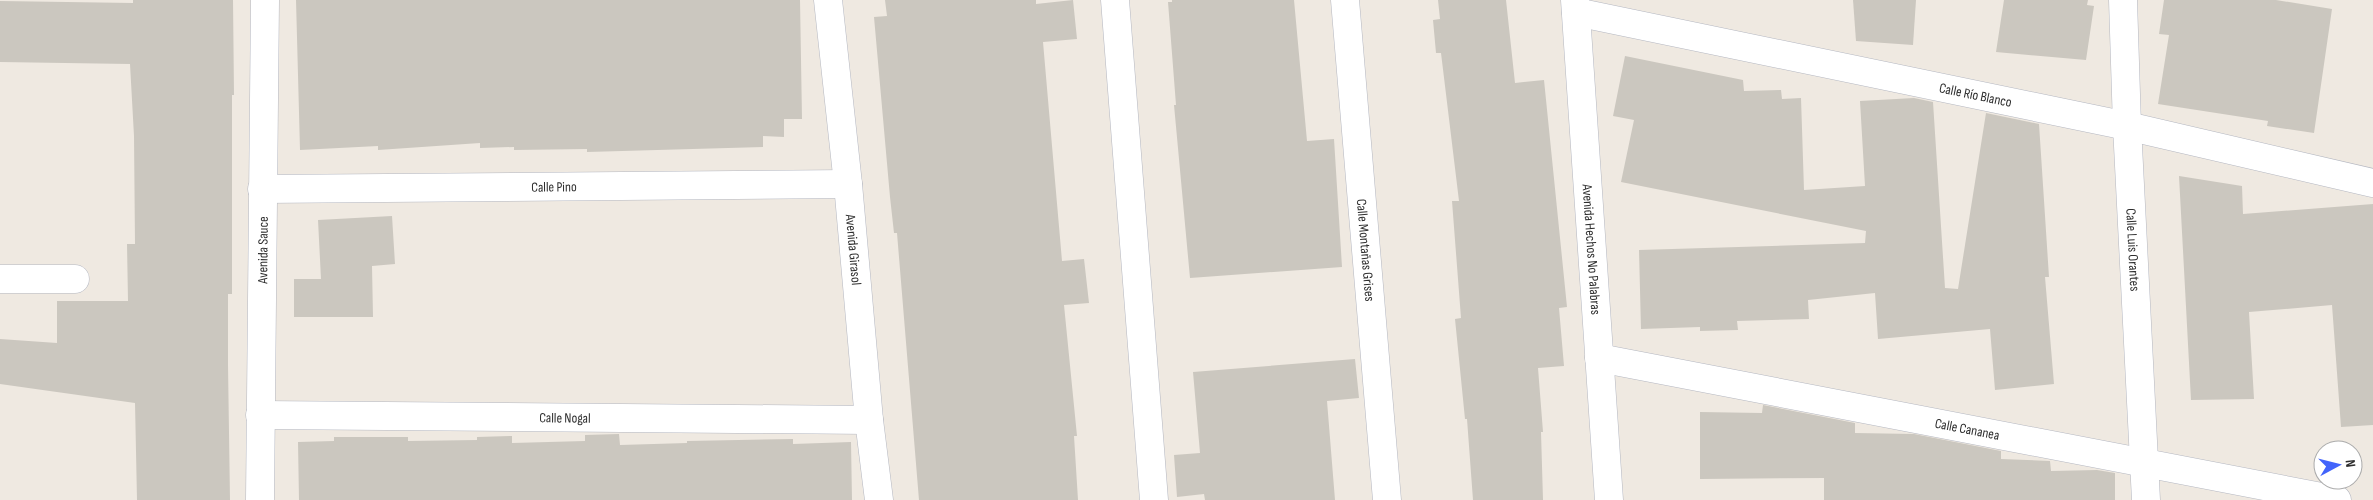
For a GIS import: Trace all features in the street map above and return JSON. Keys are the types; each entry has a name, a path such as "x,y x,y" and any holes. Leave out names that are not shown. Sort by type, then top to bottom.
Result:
{"street":[{"name":"Avenida Sauce","path":"260,500 265,0"},
{"name":"Avenida Girasol","path":"828,0 848,184 869,420 879,500"},
{"path":"1115,0 1154,500"},
{"name":"Calle Montañas Grises","path":"1346,0 1387,500"},
{"name":"Calle Luis Orantes","path":"2123,0 2127,126 2146,500"},
{"name":"Calle Río Blanco","path":"1576,6 2127,126 2373,183"},
{"name":"Avenida Hechos No Palabras","path":"1576,6 1609,500"},
{"name":"Calle Pino","path":"262,188 848,184"},
{"path":"0,279 75,279"},
{"name":"Calle Cananea","path":"1599,358 2337,500"},
{"name":"Calle Nogal","path":"260,415 869,420"}],"building":[{"path":"133,0 233,0 232,294 228,294 230,500 137,500 135,403 0,384 0,339 57,343 57,301 128,301 127,244 135,244 134,136 130,64 0,62 0,1 133,3"},
{"path":"296,0 800,0 802,119 784,119 784,137 763,136 763,147 587,152 587,149 514,150 514,147 480,148 480,143 378,150 378,146 300,150"},
{"path":"885,0 1036,0 1036,4 1073,0 1077,39 1043,42 1062,261 1084,259 1089,303 1064,305 1077,436 1074,436 1078,500 919,500 897,233 894,233 890,197 874,17 887,16"},
{"path":"1172,0 1294,0 1307,141 1334,139 1342,267 1190,278 1174,105 1176,105 1168,2 1172,2"},
{"path":"1438,0 1506,0 1515,83 1544,80 1567,307 1559,308 1564,366 1538,368 1543,432 1541,432 1543,500 1473,500 1467,419 1465,419 1455,319 1461,318 1452,201 1459,201 1441,53 1436,53 1433,20 1440,19"},
{"path":"1853,0 1916,0 1913,45 1856,41"},
{"path":"2004,0 2088,0 2087,5 2094,6 2086,60 1996,52"},
{"path":"2164,0 2276,0 2332,9 2314,133 2267,126 2268,121 2158,104 2169,35 2159,34"},
{"path":"1625,56 1743,80 1744,91 1781,90 1782,99 1801,98 1804,190 1865,186 1860,101 1914,98 1933,102 1945,288 1958,289 1986,113 2039,124 2049,277 2045,277 2054,384 1995,390 1990,329 1878,339 1875,293 1808,300 1809,319 1737,321 1738,330 1700,331 1700,327 1641,329 1639,250 1865,243 1866,231 1621,182 1634,120 1613,116"},
{"path":"2179,176 2242,186 2243,214 2373,204 2373,425 2341,427 2332,305 2249,312 2254,399 2191,400"},
{"path":"392,216 395,264 372,266 373,317 294,317 294,279 321,279 318,220"},
{"path":"1355,359 1359,398 1327,401 1335,500 1205,500 1204,494 1177,497 1174,455 1200,453 1193,372"},
{"path":"1763,405 1855,423 1855,433 1914,434 2001,451 2001,459 2050,461 2051,471 2097,470 2115,473 2115,500 1824,500 1824,478 1700,479 1700,412 1762,413"},
{"path":"619,434 620,445 687,443 687,441 793,439 793,444 851,442 852,500 299,500 298,442 334,441 334,437 408,437 408,441 477,440 477,437 512,436 512,443 585,441 585,435"}]}
